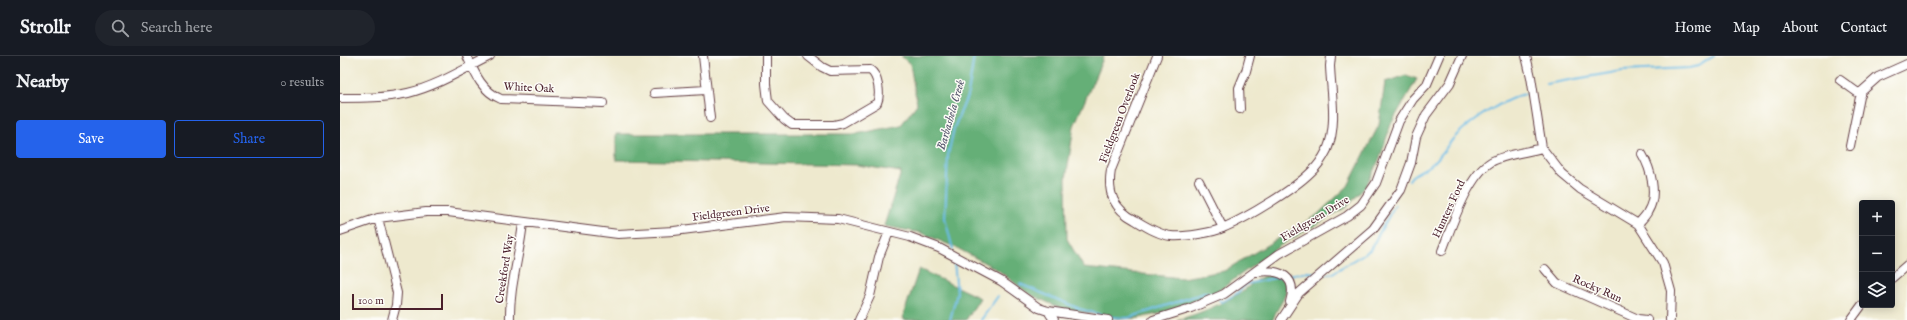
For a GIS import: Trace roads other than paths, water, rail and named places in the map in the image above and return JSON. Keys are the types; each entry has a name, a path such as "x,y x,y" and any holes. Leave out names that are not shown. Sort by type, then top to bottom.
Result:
{"street":[{"name":"White Oak","path":"467,56 479,81 494,96 501,99 603,103"},
{"path":"340,98 373,98 409,93 429,86 490,56"},
{"path":"703,56 710,118"},
{"path":"766,56 766,84 768,101 784,119 792,125 834,125 844,123 877,103 878,89 875,74 870,70 830,71 822,67 808,56"},
{"name":"Fieldgreen Overlook","path":"1157,56 1111,170 1110,179 1112,195 1116,205 1124,214 1152,229 1170,236 1193,234 1223,228 1298,184 1318,165 1327,150 1332,130 1331,56"},
{"path":"1240,109 1239,88 1250,56"},
{"name":"Fieldgreen Drive","path":"1154,320 1191,308 1224,294 1282,252 1347,216 1367,197 1380,174 1399,121 1413,99 1427,84 1439,56"},
{"path":"1281,320 1298,292 1373,229 1401,190 1411,162 1416,137 1426,115 1450,83 1462,56"},
{"path":"1526,56 1532,77 1542,148 1562,174 1580,189 1638,224 1663,263 1671,291 1670,320"},
{"path":"1850,146 1861,92 1878,77 1907,64"},
{"path":"1840,80 1861,95"},
{"path":"654,93 706,90"},
{"name":"Hunters Ford","path":"1442,251 1470,188 1479,173 1491,162 1542,148"},
{"path":"1638,224 1649,210 1653,190 1648,164 1642,154"},
{"path":"1199,181 1223,228"},
{"name":"Fieldgreen Drive","path":"340,231 378,218 426,212 448,212 618,234 674,231 786,217 838,219 910,237 968,262 1001,281 1039,308 1048,311 1108,320"},
{"path":"378,218 397,294 392,320"},
{"name":"Creekford Way","path":"510,320 511,290 520,250 523,222"},
{"path":"859,320 870,296 879,257 889,232"},
{"path":"1895,275 1907,265"},
{"name":"Rocky Run","path":"1545,269 1557,283 1638,319 1647,320"},
{"path":"1256,272 1272,271 1287,277 1292,288 1292,294 1288,307"},
{"path":"1851,320 1860,308"},
{"path":"1048,311 1054,320"}],"waterway":[{"name":"Barbashela Creek","path":"953,250 945,218 948,155 954,128 968,94 974,56"},
{"path":"1546,84 1622,71 1689,68 1698,66 1714,56"},
{"path":"1409,180 1413,175 1433,163 1453,139 1477,118 1508,100 1528,93"},
{"path":"1325,274 1331,274 1370,250 1395,205"},
{"name":"Barbashela Creek","path":"950,320 957,293 954,261"},
{"path":"1289,275 1307,272 1317,273"},
{"path":"1219,300 1222,302 1236,294 1246,284 1280,277"},
{"path":"1020,284 1080,309 1105,316"},
{"path":"1109,317 1128,318 1207,292 1213,296"},
{"path":"981,320 998,296"}]}
